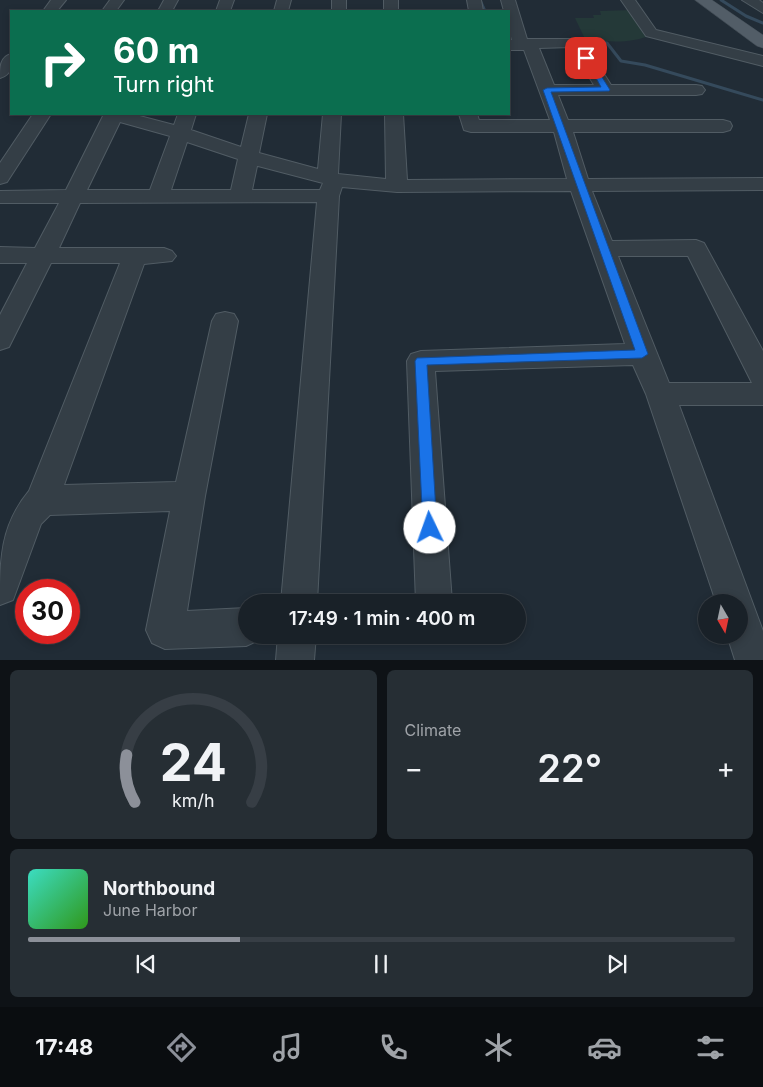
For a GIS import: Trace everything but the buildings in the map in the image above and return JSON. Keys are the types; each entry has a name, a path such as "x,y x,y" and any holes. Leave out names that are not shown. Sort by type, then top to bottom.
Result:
{"main road":[{"path":"702,0 763,43"}],"street":[{"path":"51,10 59,0"},
{"path":"508,0 520,45 547,90 579,184 642,354 660,394 731,594"},
{"path":"628,0 651,33 763,61"},
{"path":"749,0 763,9"},
{"path":"520,45 576,42 606,90"},
{"path":"0,73 10,60"},
{"path":"547,90 696,90"},
{"path":"0,178 41,115"},
{"path":"0,340 114,115"},
{"path":"117,115 180,133 330,184"},
{"path":"158,196 187,115"},
{"path":"240,197 258,115"},
{"path":"300,594 330,184 332,115"},
{"path":"394,115 397,186"},
{"path":"468,115 471,126 723,126"},
{"path":"0,197 240,197 330,184 397,186 763,184"},
{"path":"604,249 696,248 763,377"},
{"path":"0,587 28,515 42,500 135,255"},
{"path":"0,256 164,256"},
{"path":"225,320 189,496 165,630 238,627"},
{"path":"434,594 421,361 642,354"},
{"path":"660,394 763,394"},
{"path":"42,500 189,496"},
{"path":"296,660 297,644"}],"green space":[{"path":"634,10 651,35 627,41 585,39 575,18 594,18 593,15 601,15 600,11"}],"waterway":[{"path":"480,0 485,10"},
{"path":"721,0 746,16 763,23"},
{"path":"576,39 607,43 621,61 645,65 763,100"}],"route":[{"path":"430,528 421,361 642,354 579,184 547,90 606,90 586,58"}]}
